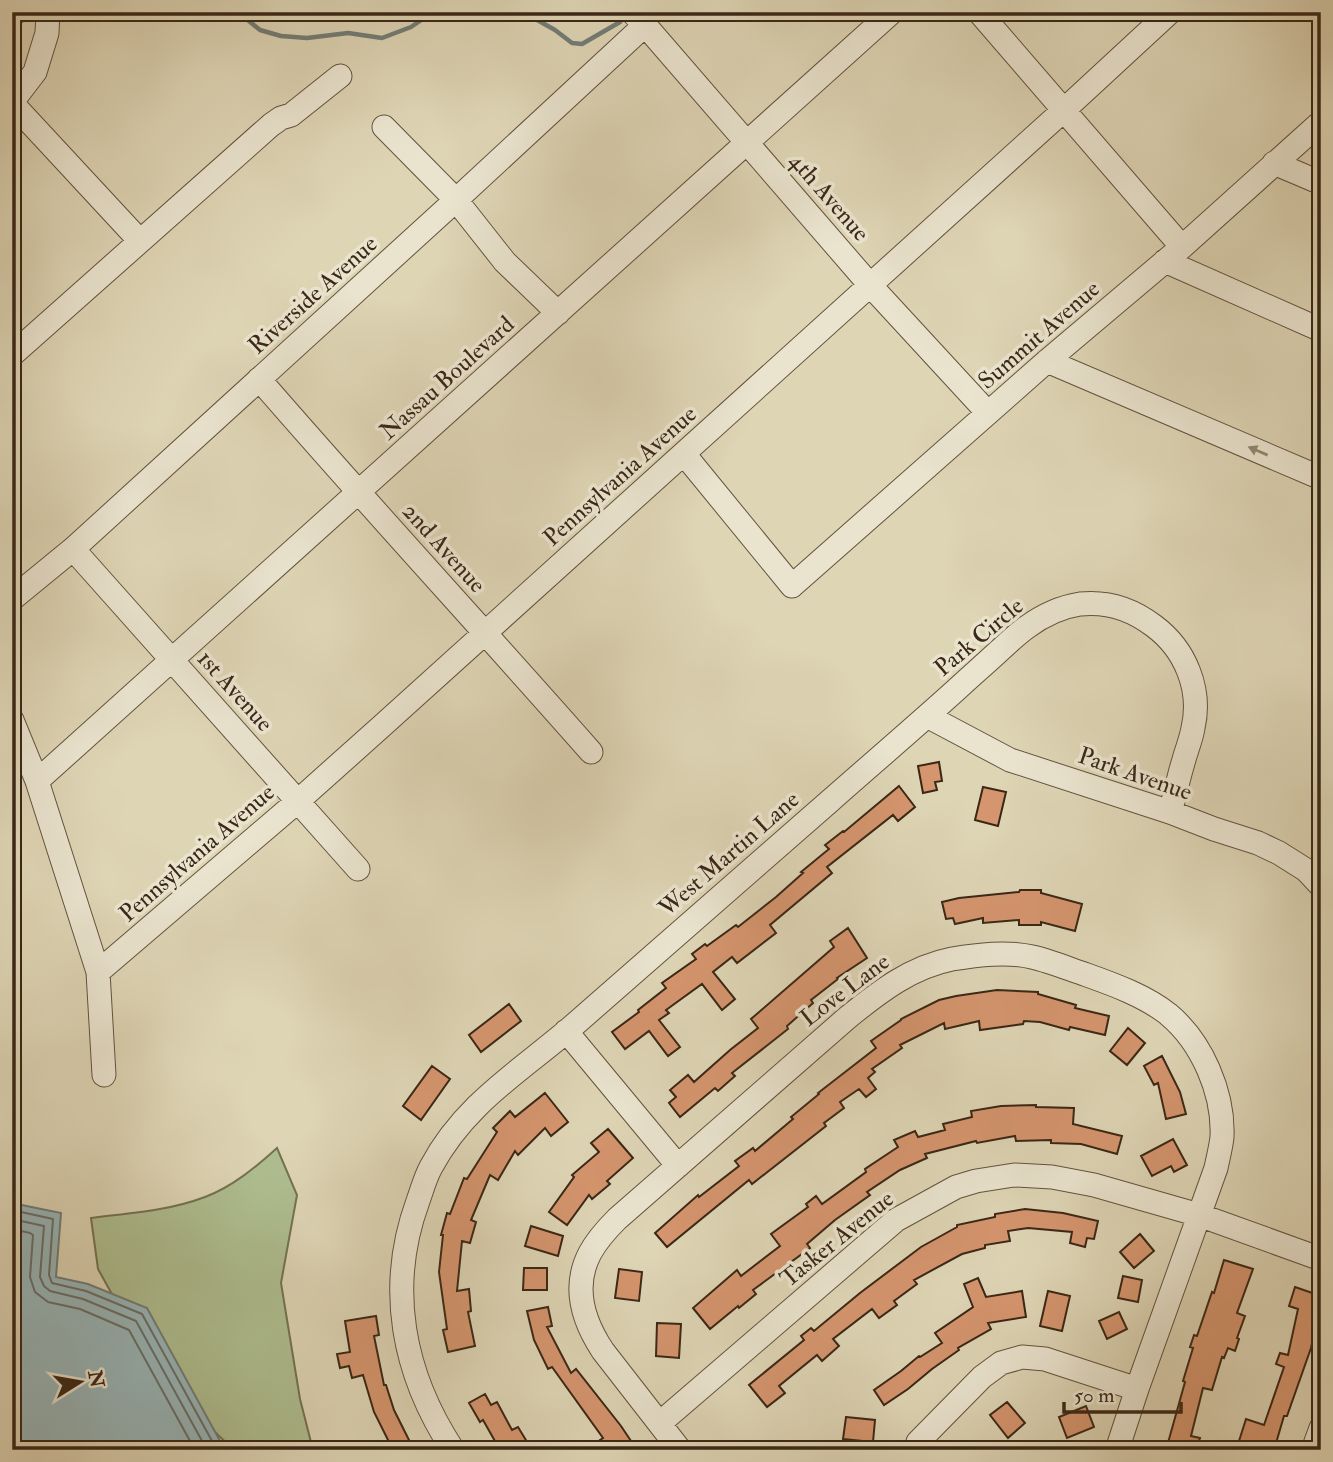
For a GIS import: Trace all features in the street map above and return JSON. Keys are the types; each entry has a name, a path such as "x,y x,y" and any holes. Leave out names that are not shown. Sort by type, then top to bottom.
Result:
{"street":[{"path":"48,12 47,33 35,72 12,103 140,241"},
{"name":"Nassau Boulevard","path":"37,782 892,12"},
{"path":"979,12 1064,110 1174,254 1321,330"},
{"name":"Pennsylvania Avenue","path":"98,972 298,801 486,633 1170,12"},
{"name":"4th Avenue","path":"638,18 870,285 988,414"},
{"name":"Riverside Avenue","path":"12,599 73,548 456,200 638,18"},
{"path":"12,355 271,125 291,115 340,76"},
{"name":"Summit Avenue","path":"684,454 792,586 1047,361 1174,254 1321,122"},
{"path":"384,127 456,200 506,262 558,313"},
{"path":"1274,163 1321,183"},
{"path":"1047,361 1321,478"},
{"name":"2nd Avenue","path":"259,379 358,494 486,633 590,752"},
{"name":"1st Avenue","path":"73,548 358,869"},
{"name":"Park Circle","path":"927,716 1024,628 1041,618 1082,604 1106,604 1128,609 1165,634 1176,647 1190,674 1194,690 1196,709 1193,728 1170,812"},
{"name":"Park Avenue","path":"927,716 1010,760 1258,843 1306,870 1321,886"},
{"name":"West Martin Lane","path":"453,1450 424,1396 405,1337 401,1309 402,1261 413,1216 430,1169 449,1138 474,1107 501,1083 566,1031 927,716"},
{"path":"12,720 37,782 98,972 104,1075"},
{"name":"Love Lane","path":"680,1450 591,1334 582,1305 582,1276 590,1252 617,1219 874,997 909,974 951,960 1013,954 1031,957 1105,981 1141,997 1167,1013 1179,1024 1205,1062 1218,1098 1222,1138 1216,1168 1117,1450"},
{"path":"566,1031 678,1166"},
{"name":"Tasker Avenue","path":"660,1423 896,1220 956,1187 976,1181 1014,1175 1052,1177 1094,1185 1199,1215 1321,1259"},
{"path":"918,1442 982,1377 1000,1363 1022,1357 1045,1359 1071,1366 1137,1389"},
{"path":"1313,1450 1321,1428"}],"green space":[{"path":"277,1148 297,1195 281,1283 300,1399 313,1450 234,1450 149,1361 98,1269 91,1218 163,1208 205,1197 234,1182"}],"water":[{"path":"12,1203 61,1213 56,1277 88,1284 147,1308 225,1450 12,1450"}],"building":[{"path":"939,762 942,781 935,782 937,790 923,793 918,766"},
{"path":"899,786 915,807 898,821 893,815 827,867 832,873 770,925 776,933 737,963 732,957 713,972 735,999 722,1010 702,984 666,1010 669,1013 659,1020 680,1047 668,1056 649,1031 625,1049 612,1032 666,988 662,983 696,959 692,954 736,925 738,927 776,897 829,849 825,845"},
{"path":"983,787 1006,792 998,826 975,820"},
{"path":"1020,890 1041,890 1041,893 1082,904 1075,931 1041,922 1041,925 1019,925 1019,920 983,923 983,918 955,924 953,918 946,919 942,902"},
{"path":"848,928 867,958 811,1000 813,1003 787,1026 788,1029 732,1073 735,1076 718,1091 715,1088 680,1117 669,1103 676,1097 670,1090 688,1075 694,1082 758,1028 751,1019 834,947 830,941"},
{"path":"997,990 1038,992 1076,1005 1075,1008 1109,1016 1105,1035 1070,1027 1069,1030 1040,1022 1024,1021 1023,1024 980,1030 979,1021 945,1029 944,1023 900,1045 902,1048 872,1069 875,1072 868,1078 876,1089 866,1097 859,1089 840,1102 844,1108 824,1123 826,1126 752,1184 749,1180 667,1247 655,1233 698,1195 699,1197 739,1166 735,1161 753,1148 755,1151 793,1119 791,1117 818,1093 876,1048 871,1041 901,1019 939,1000"},
{"path":"509,1004 521,1021 481,1052 469,1035"},
{"path":"1128,1028 1145,1043 1127,1065 1110,1051"},
{"path":"1162,1056 1180,1092 1186,1114 1166,1119 1158,1083 1154,1085 1144,1066"},
{"path":"432,1066 450,1079 421,1120 403,1106"},
{"path":"545,1093 568,1122 551,1136 545,1128 518,1155 515,1151 498,1180 490,1175 471,1220 476,1222 470,1243 462,1241 457,1291 469,1289 471,1311 468,1312 475,1346 448,1352 443,1330 447,1329 439,1272 441,1235 447,1213 450,1214 464,1178 467,1179 497,1132 493,1128 510,1111 515,1117"},
{"path":"1001,1106 1074,1108 1073,1124 1122,1136 1117,1154 1081,1144 1051,1143 1051,1140 1016,1141 1015,1136 977,1143 976,1141 925,1154 927,1158 900,1170 867,1192 870,1195 807,1244 810,1248 753,1290 756,1294 710,1329 693,1308 737,1270 741,1276 780,1246 771,1234 808,1207 806,1204 816,1196 822,1204 866,1172 865,1169 898,1147 894,1140 915,1131 918,1137 945,1130 943,1124 972,1117 971,1111"},
{"path":"608,1129 633,1158 607,1181 610,1184 592,1199 589,1195 567,1225 549,1212 574,1177 572,1175 599,1152 591,1143"},
{"path":"1173,1139 1187,1165 1174,1172 1171,1166 1152,1176 1141,1156"},
{"path":"1025,1209 1063,1213 1098,1221 1094,1239 1087,1238 1085,1247 1070,1243 1072,1232 1028,1228 1008,1231 1010,1241 985,1245 985,1248 962,1254 914,1280 917,1284 894,1301 897,1305 879,1318 872,1309 833,1339 839,1346 822,1361 817,1355 779,1386 785,1393 767,1407 749,1385 804,1340 801,1336 811,1328 814,1331 921,1247 957,1225"},
{"path":"531,1226 563,1236 558,1256 525,1246"},
{"path":"1140,1234 1154,1251 1134,1268 1120,1252"},
{"path":"1224,1260 1253,1269 1237,1313 1245,1316 1237,1338 1239,1339 1235,1351 1228,1348 1224,1358 1222,1357 1212,1390 1203,1388 1191,1436 1200,1438 1196,1450 1166,1450 1193,1348 1190,1347 1194,1335 1197,1336 1212,1292 1214,1293"},
{"path":"524,1268 547,1268 547,1290 523,1290"},
{"path":"619,1269 642,1272 639,1301 615,1298"},
{"path":"1123,1276 1142,1280 1138,1302 1118,1298"},
{"path":"978,1278 986,1297 1022,1291 1026,1317 988,1323 991,1329 958,1348 959,1350 884,1405 874,1390 919,1356 942,1343 935,1333 973,1307 964,1284"},
{"path":"1295,1287 1321,1296 1321,1316 1318,1316 1311,1348 1287,1416 1284,1416 1274,1450 1267,1450 1239,1441 1246,1419 1264,1425 1284,1367 1276,1364 1280,1353 1288,1355 1298,1309 1289,1306"},
{"path":"1048,1291 1070,1296 1062,1331 1040,1326"},
{"path":"548,1307 552,1326 547,1327 571,1373 576,1369 621,1426 633,1444 625,1450 585,1450 603,1438 552,1367 548,1369 534,1340 527,1311"},
{"path":"1119,1312 1127,1329 1107,1339 1099,1321"},
{"path":"376,1316 379,1335 374,1336 384,1385 414,1450 393,1450 374,1412 363,1375 352,1378 349,1366 340,1368 337,1354 350,1352 345,1321"},
{"path":"657,1323 681,1324 679,1358 656,1356"},
{"path":"485,1394 491,1405 497,1402 512,1430 518,1427 532,1450 500,1450 483,1420 480,1422 469,1403"},
{"path":"1007,1402 1025,1423 1008,1438 990,1415"},
{"path":"1086,1406 1094,1427 1067,1438 1059,1417"},
{"path":"846,1417 875,1420 873,1442 843,1439"}],"waterway":[{"path":"238,12 260,30 281,36 307,38 348,33 382,38 411,27 433,12"},
{"path":"523,12 572,43 582,44 620,22"},
{"path":"658,15 661,12"}]}
